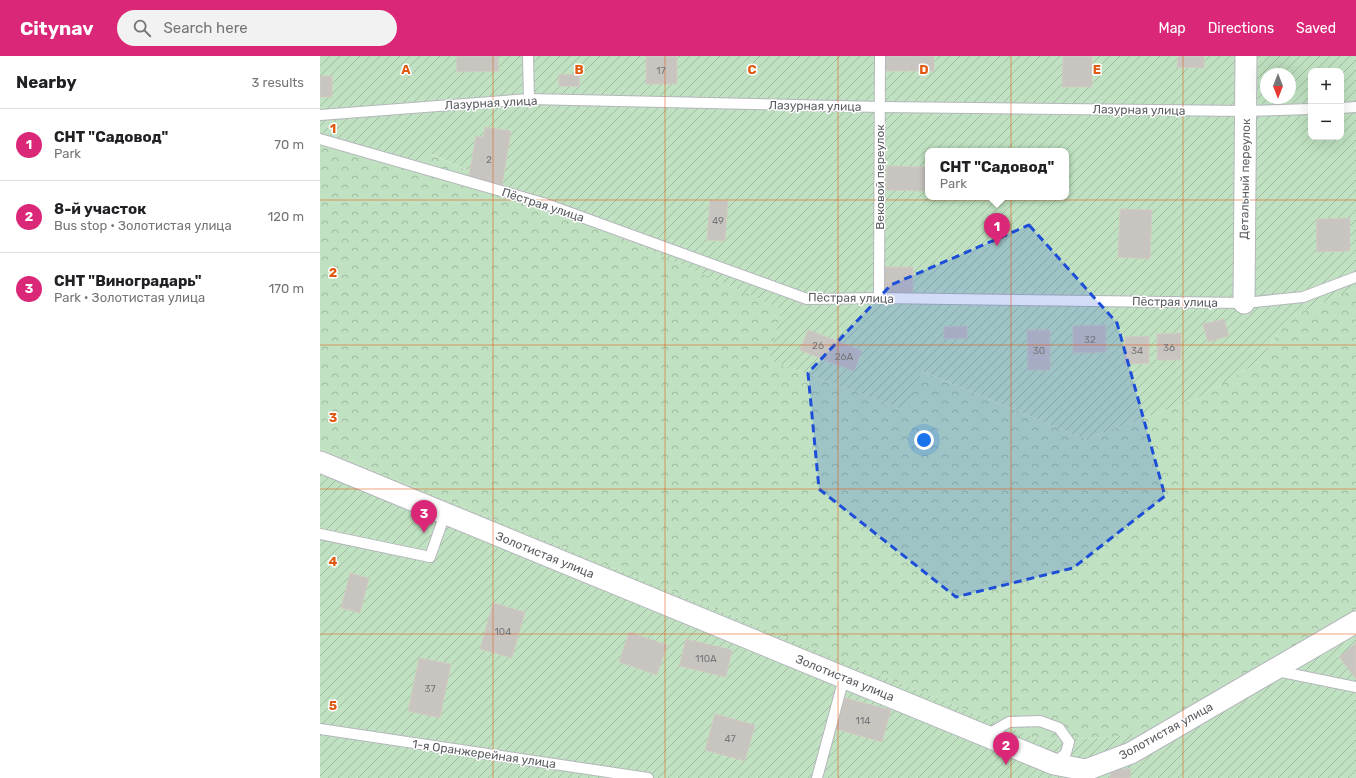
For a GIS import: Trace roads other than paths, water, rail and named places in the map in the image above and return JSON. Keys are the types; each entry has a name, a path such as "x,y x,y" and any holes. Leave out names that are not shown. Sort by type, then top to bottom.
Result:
{"street":[{"name":"Детальный переулок","path":"1244,303 1246,56"},
{"name":"Золотистая улица","path":"320,462 985,736 1054,764 1088,774 1131,753 1356,622"}],"lane":[{"path":"528,56 528,99"},
{"name":"Вековой переулок","path":"880,56 880,298"},
{"name":"Лазурная улица","path":"320,115 528,99 880,107 1246,111 1308,109"},
{"path":"1344,108 1356,107"},
{"name":"Пёстрая улица","path":"320,139 543,203 807,299 880,298 1244,303 1303,297 1356,277"},
{"path":"320,534 430,557 446,514"},
{"path":"1273,670 1356,687"},
{"path":"817,778 844,678"},
{"path":"985,736 1009,722 1040,721 1059,728 1069,742 1066,753 1054,764"},
{"name":"1-я Оранжерейная улица","path":"320,729 648,778"}],"place":[{"name":"СНТ \"Садовод\"","path":"997,246"},
{"name":"СНТ \"Виноградарь\"","path":"424,533"},
{"name":"8-й участок","path":"1006,765"}]}
